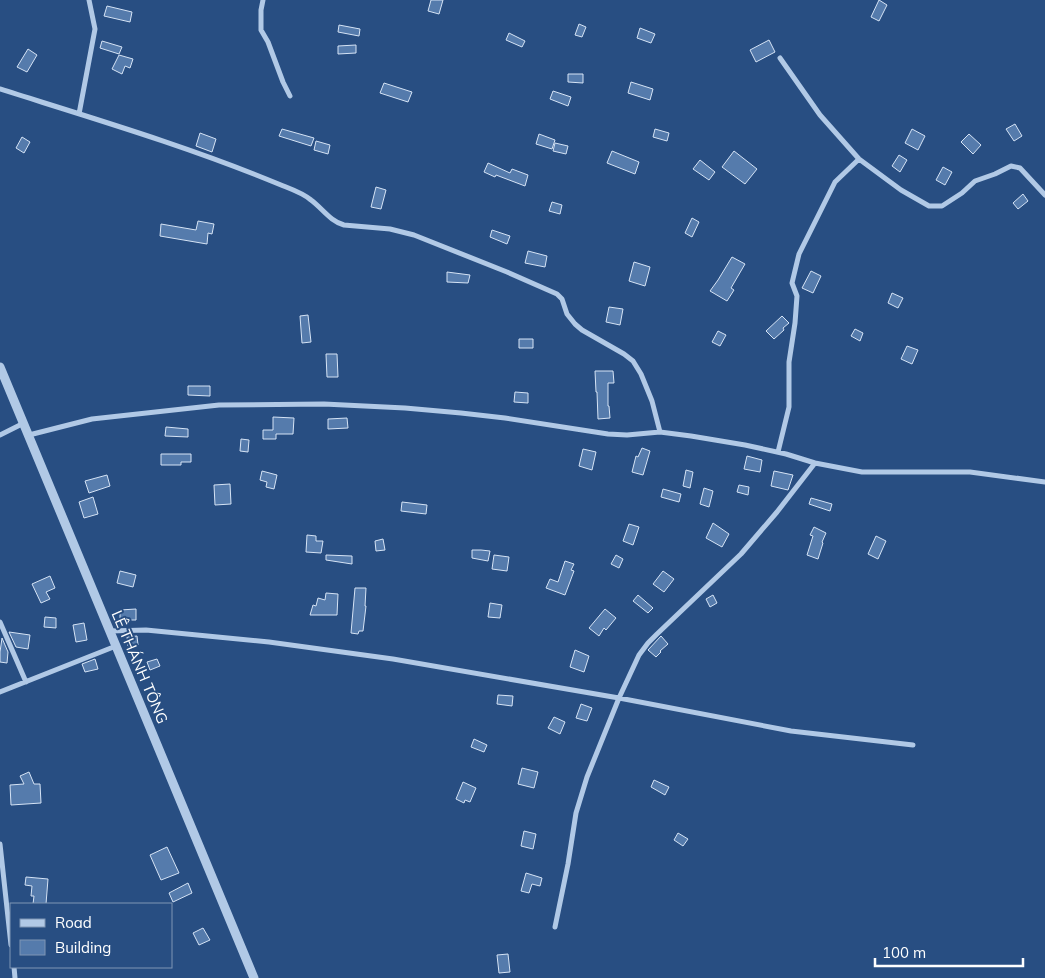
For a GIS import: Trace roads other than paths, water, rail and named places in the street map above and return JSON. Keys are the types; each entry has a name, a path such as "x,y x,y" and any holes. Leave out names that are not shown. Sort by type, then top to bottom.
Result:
{"street":[{"path":"80,114 95,29 89,0"},
{"path":"263,0 260,10 261,30 268,42 290,96"},
{"path":"780,58 820,115 860,159 901,190 929,206 942,206 962,193 975,181 1011,166 1020,168 1045,195"},
{"path":"0,89 172,143 282,185 306,196 332,220 338,223 390,229 414,235 557,294 562,299 569,316 575,324 624,354 633,362 641,374 652,401 660,432"},
{"path":"778,452 789,407 789,362 797,296 792,283 799,254 835,182 860,159"},
{"name":"LÊ THÁNH TÔNG","path":"0,367 254,978"},
{"path":"29,434 92,419 210,406 324,404 405,408 479,415 608,434 627,435 660,432 778,452 815,463 862,472 970,472 1045,482"},
{"path":"0,435 24,424"},
{"path":"555,927 581,794 619,698 639,655 648,643 741,554 815,463"},
{"path":"0,622 26,682"},
{"path":"110,631 146,630 269,642 402,660 619,698 791,731 913,745"},
{"path":"0,692 116,646"},
{"path":"0,844 10,936"}]}
